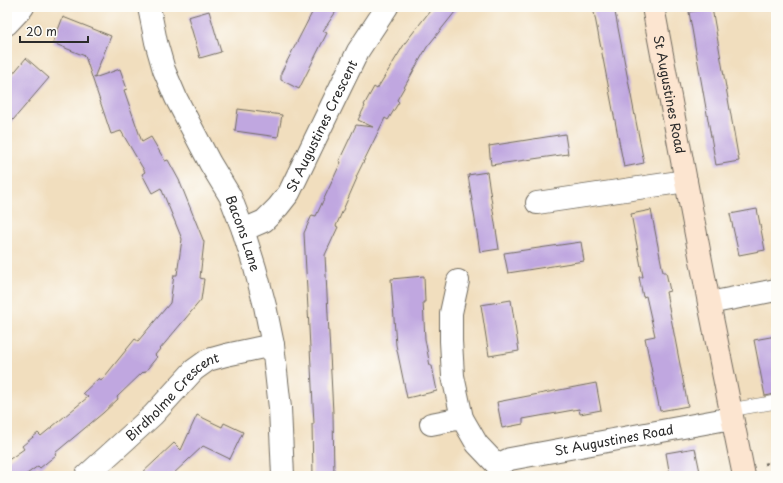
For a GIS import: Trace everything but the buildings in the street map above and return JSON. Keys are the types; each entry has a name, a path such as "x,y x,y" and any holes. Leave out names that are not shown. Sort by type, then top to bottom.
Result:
{"street":[{"path":"7,24 23,7"},
{"name":"Bacons Lane","path":"149,7 156,42 164,70 176,98 210,163 230,196 243,230 265,306 273,345 280,408 282,476"},
{"name":"St Augustines Crescent","path":"243,230 264,221 289,193 358,51 387,7"},
{"name":"St Augustines Road","path":"653,7 709,303 744,476"},
{"path":"537,203 686,181"},
{"path":"458,280 451,313 453,376 462,418 494,471"},
{"path":"709,303 776,290"},
{"name":"Birdholme Crescent","path":"86,476 153,415 194,370 208,360 273,345"},
{"name":"St Augustines Road","path":"494,471 510,459 731,414"},
{"path":"431,424 462,418"}],"lane":[{"path":"731,414 776,402"}],"path":[{"path":"762,464 776,461"}]}
